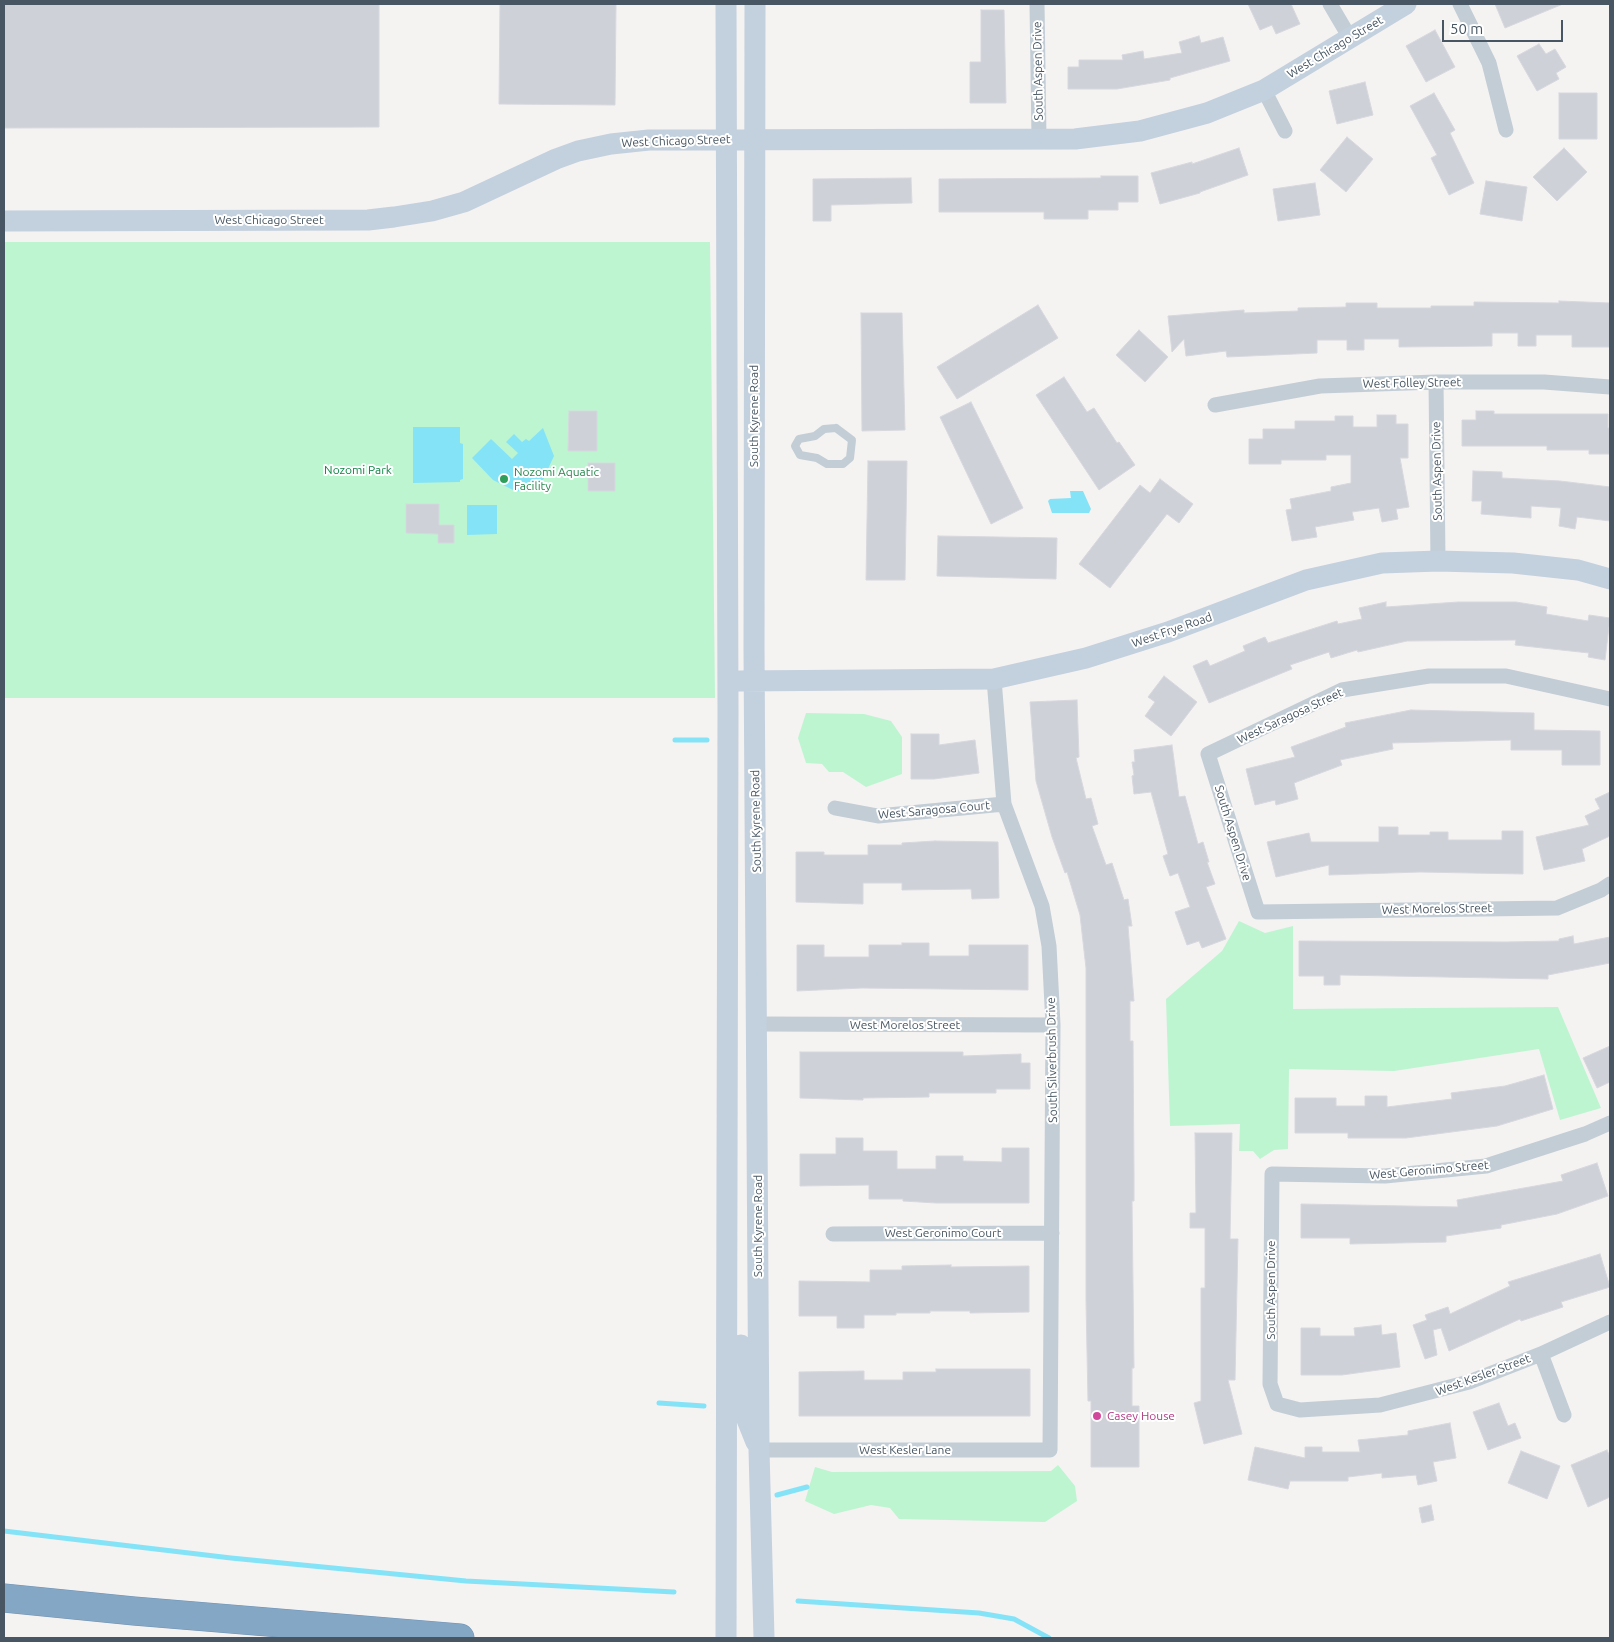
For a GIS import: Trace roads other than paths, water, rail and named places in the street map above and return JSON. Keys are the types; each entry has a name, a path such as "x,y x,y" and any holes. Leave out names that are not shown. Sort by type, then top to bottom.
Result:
{"highway":[{"path":"4,1598 143,1612 460,1638"}],"main road":[{"path":"726,4 728,681 726,1638"},
{"name":"South Kyrene Road","path":"755,4 754,682 760,1450 764,1638"},
{"name":"West Chicago Street","path":"4,221 368,220 394,217 432,212 464,202 556,159 586,149 649,140 1075,139 1140,131 1207,113 1264,90 1406,4"},
{"name":"West Frye Road","path":"728,681 994,679 1086,658 1168,632 1306,580 1382,563 1438,561 1513,563 1578,570 1610,579"},
{"path":"727,1278 740,1300 742,1407 760,1450"}],"street":[{"name":"South Aspen Drive","path":"1037,4 1039,138"},
{"path":"1330,4 1350,38"},
{"path":"1460,4 1489,63 1506,130"},
{"path":"1264,90 1285,131"},
{"name":"South Aspen Drive","path":"1436,382 1438,561"},
{"name":"West Folley Street","path":"1215,405 1320,386 1436,382 1544,382 1610,387"},
{"name":"West Saragosa Street","path":"1208,754 1342,690 1429,676 1506,676 1610,699"},
{"name":"South Silverbrush Drive","path":"994,679 1004,804 1042,906 1049,946 1053,1026 1050,1450"},
{"name":"South Aspen Drive","path":"1208,754 1258,912"},
{"name":"West Saragosa Court","path":"835,808 878,816 1004,804"},
{"name":"West Morelos Street","path":"1258,912 1557,908 1601,890 1610,884"},
{"name":"West Morelos Street","path":"758,1024 1053,1026"},
{"name":"West Geronimo Street","path":"1272,1174 1385,1176 1486,1166 1585,1134 1610,1123"},
{"name":"South Aspen Drive","path":"1272,1174 1270,1384 1277,1404"},
{"name":"West Geronimo Court","path":"834,1234 1052,1233"},
{"name":"West Kesler Street","path":"1277,1404 1300,1410 1380,1406 1469,1382 1541,1354 1610,1322"},
{"name":"West Kesler Street","path":"1541,1354 1564,1415"},
{"name":"West Kesler Lane","path":"760,1450 1050,1450"}],"lane":[{"path":"836,428 852,440 853,447 850,458 842,464 827,464 817,458 800,455 795,446 799,439 814,436 824,429 836,428"}],"water":[{"path":"413,427 460,427 460,443 463,444 463,479 460,482 413,483"},
{"path":"543,428 554,456 543,480 517,492 493,480 472,458 491,439 512,459 518,453 506,442 514,434 522,442 526,439 529,441"},
{"path":"1070,491 1083,491 1091,509 1089,513 1052,513 1048,501 1050,499 1071,498"},
{"path":"467,505 497,505 497,534 467,535"}],"waterway":[{"path":"675,740 707,740"},
{"path":"659,1403 704,1406"},
{"path":"777,1495 807,1487"},
{"path":"4,1531 231,1558 466,1581 674,1592"},
{"path":"798,1601 979,1613 1014,1619 1049,1638"}],"place":[{"name":"Nozomi Aquatic Facility","path":"504,479"},
{"name":"Casey House","path":"1097,1416"}],"park label":[{"name":"Nozomi Park","path":"358,470"}]}
